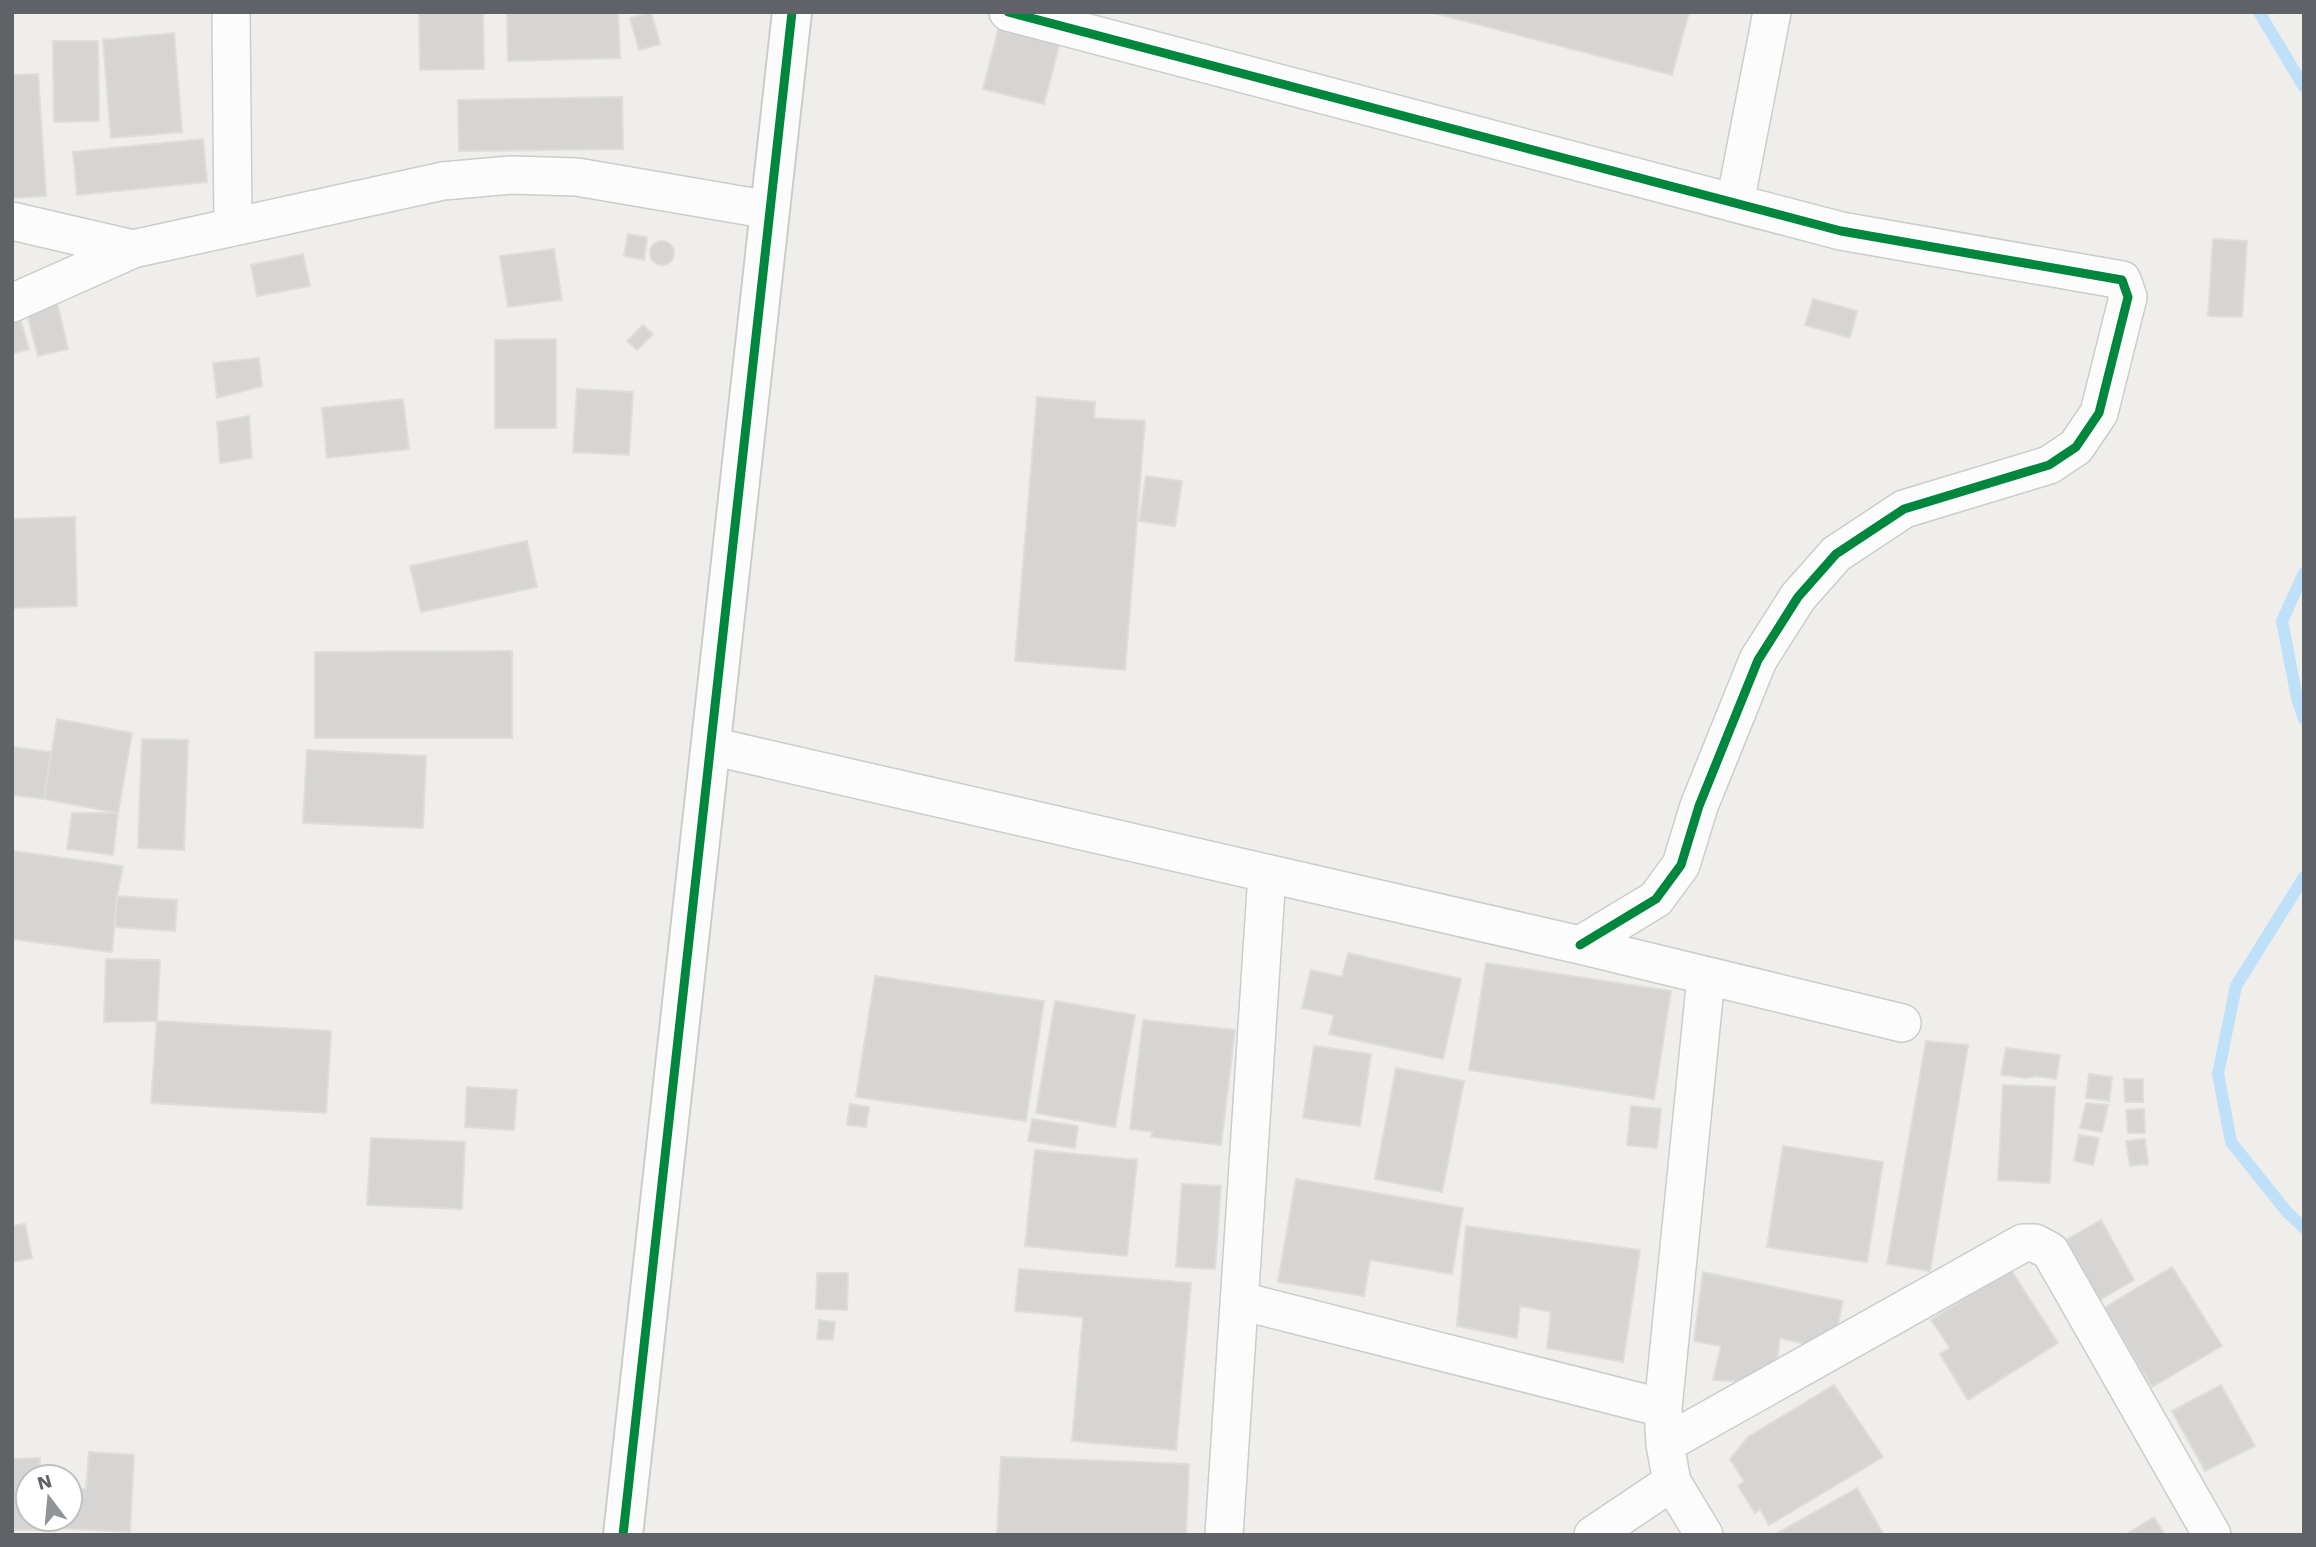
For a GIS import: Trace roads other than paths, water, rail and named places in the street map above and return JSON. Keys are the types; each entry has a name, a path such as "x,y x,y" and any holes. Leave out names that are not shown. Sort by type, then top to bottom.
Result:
{"street":[{"path":"231,12 233,226"},
{"path":"623,1535 792,12"},
{"path":"1008,12 1841,231 2122,280 2129,297 2099,413 2076,447 2049,465 1904,509 1836,554 1798,597 1758,660 1699,806 1681,865 1656,899 1580,945"},
{"path":"1735,203 1772,12"},
{"path":"12,303 133,248 443,181 511,175 577,177 771,210"},
{"path":"12,221 133,248"},
{"path":"711,746 1580,945 1902,1023"},
{"path":"1224,1535 1267,874"},
{"path":"1704,1535 1672,1482 1665,1444 1663,1408 1706,977"},
{"path":"1665,1444 2023,1243 2035,1243 2050,1251 2213,1535"},
{"path":"1241,1301 1663,1408"},
{"path":"1593,1535 1672,1482"}],"waterway":[{"path":"2259,12 2304,87"},
{"path":"2304,573 2282,621 2297,698 2304,719"},
{"path":"2304,877 2236,986 2218,1074 2231,1142 2287,1212 2304,1228"}]}
